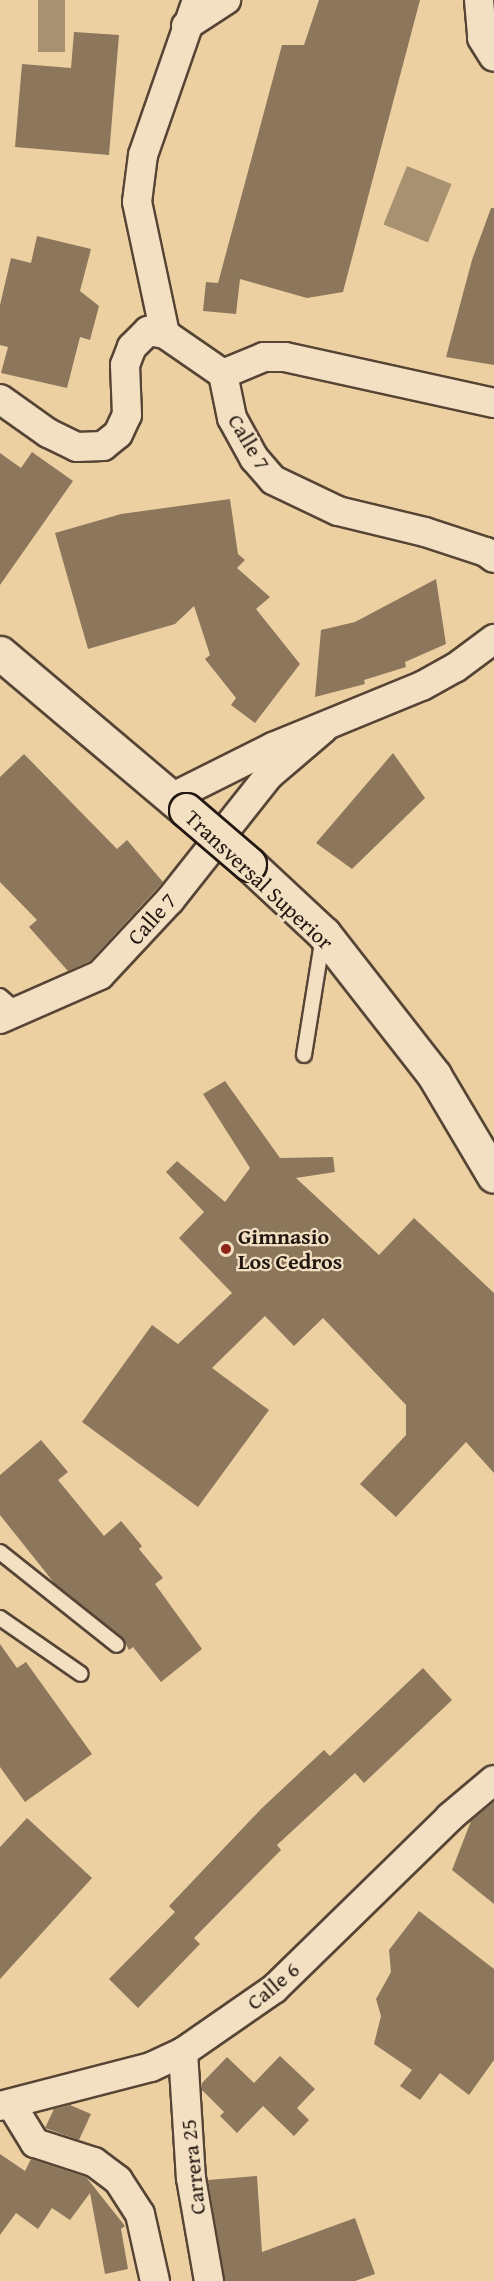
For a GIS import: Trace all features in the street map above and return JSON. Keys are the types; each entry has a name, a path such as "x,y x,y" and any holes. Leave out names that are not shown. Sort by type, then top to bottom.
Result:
{"main road":[{"name":"Transversal Superior","path":"0,653 249,864 324,934 434,1075 494,1176"}],"street":[{"path":"165,334 137,202 143,155 186,26 197,0"},
{"path":"186,26 226,0"},
{"path":"479,0 482,38 494,57"},
{"path":"0,399 48,433 77,447 103,446 118,434 127,416 124,365 132,347 147,331 165,334 223,374 264,357 285,357 494,403"},
{"name":"Calle 7","path":"223,374 232,418 254,458 273,480 338,511 425,532 486,552 494,558"},
{"name":"Calle 7","path":"178,804 273,747 422,686 455,668 494,639"},
{"name":"Calle 7","path":"5,1008 56,997 100,975 170,900 269,775 324,728"},
{"name":"Calle 6","path":"6,2105 151,2067 183,2052 274,1989 450,1817 494,1780"},
{"name":"Carrera 25","path":"183,2052 191,2178 209,2281"},
{"path":"6,2105 35,2143 94,2162 118,2180 140,2214 155,2281"}],"lane":[{"path":"304,1056 324,934"},
{"path":"0,1552 117,1645"},
{"path":"0,1617 81,1674"}],"shaded area":[{"path":"38,0 65,0 65,52 38,52"},
{"path":"407,166 452,184 428,242 383,224"}],"building":[{"path":"319,0 420,0 343,292 307,298 240,279 236,314 203,311 206,282 218,283 282,45 304,45"},
{"path":"74,32 119,35 109,155 15,147 22,64 71,68"},
{"path":"491,208 494,208 494,365 446,357 472,260"},
{"path":"37,236 91,249 80,291 99,306 90,340 80,337 67,388 1,373 8,347 0,345 0,305 11,258 31,263"},
{"path":"32,452 73,481 0,585 0,453 21,468"},
{"path":"230,499 238,554 245,560 237,568 270,597 256,609 300,664 255,723 231,705 236,698 205,659 210,655 194,606 175,624 88,649 55,533 121,514"},
{"path":"436,579 446,644 405,662 406,667 364,680 365,684 315,697 321,630 355,622"},
{"path":"393,753 425,798 352,869 316,843"},
{"path":"24,754 117,849 127,840 163,882 90,961 68,971 29,927 37,920 0,882 0,777"},
{"path":"225,1081 280,1158 333,1157 335,1172 296,1178 379,1255 414,1218 494,1293 494,1473 466,1442 396,1517 360,1484 406,1435 406,1405 323,1318 294,1346 265,1316 212,1368 269,1410 198,1507 82,1422 152,1325 178,1344 232,1293 179,1238 204,1212 166,1172 177,1161 225,1202 250,1168 203,1094"},
{"path":"41,1440 68,1472 58,1480 104,1536 121,1521 142,1546 139,1549 163,1578 155,1584 202,1649 161,1682 133,1647 129,1650 123,1638 55,1584 0,1515 0,1475"},
{"path":"0,1644 17,1668 26,1662 92,1754 25,1802 0,1767"},
{"path":"423,1668 452,1700 364,1783 355,1773 277,1845 281,1850 194,1938 200,1944 138,2008 109,1979 175,1912 169,1906 261,1809 324,1750 330,1756"},
{"path":"494,1802 494,1904 452,1870 471,1821"},
{"path":"27,1818 92,1878 0,1979 0,1847"},
{"path":"419,1911 494,1969 494,2060 469,2095 440,2073 420,2100 400,2086 412,2070 374,2044 381,2016 376,1999 391,1972 389,1950"},
{"path":"280,2056 315,2089 297,2108 309,2120 294,2136 263,2106 237,2133 220,2116 224,2112 202,2090 202,2083 227,2057 254,2083"},
{"path":"70,2105 91,2114 79,2140 45,2128 54,2109"},
{"path":"0,2154 25,2171 31,2159 86,2177 125,2226 121,2229 128,2269 105,2274 90,2193 70,2220 52,2208 38,2229 16,2213 0,2235"},
{"path":"257,2176 262,2252 355,2218 375,2274 355,2281 225,2281 208,2180"}],"place":[{"name":"Gimnasio Los Cedros","path":"226,1249"}]}
